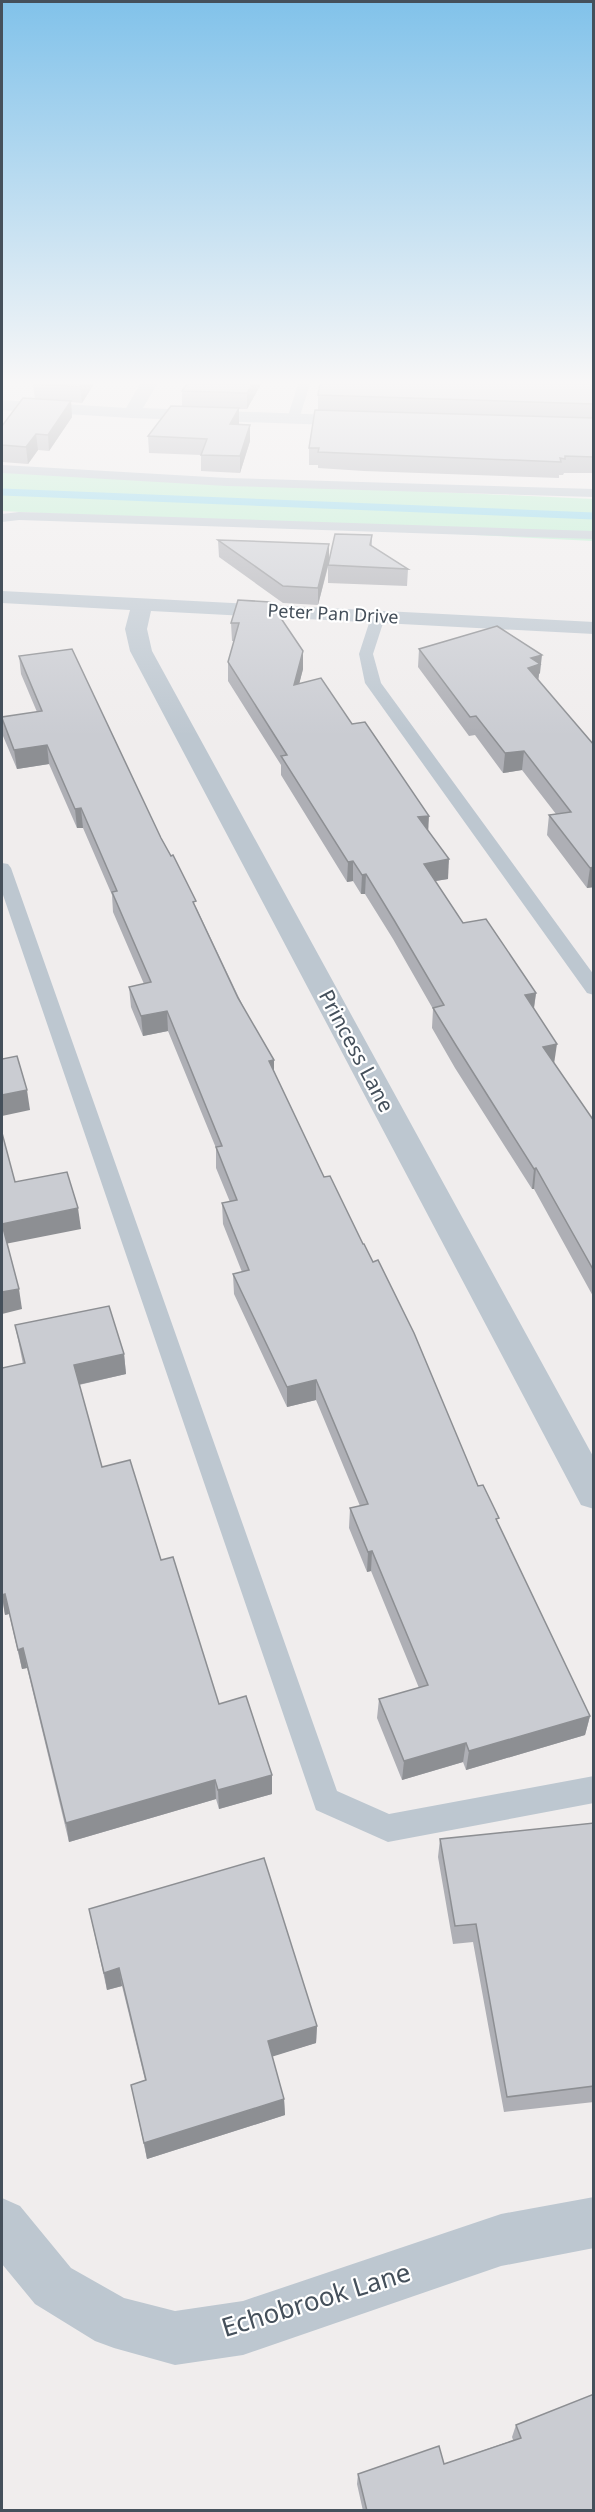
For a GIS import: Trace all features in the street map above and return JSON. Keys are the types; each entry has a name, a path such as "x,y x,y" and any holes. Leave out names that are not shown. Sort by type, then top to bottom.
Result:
{"street":[{"name":"Peter Pan Drive","path":"2,597 594,628"},
{"name":"Princess Lane","path":"142,604 136,629 141,651 594,1494"},
{"name":"Echobrook Lane","path":"2,2224 53,2286 114,2322 175,2337 243,2328 501,2240 594,2222"}],"lane":[{"path":"2,518 30,516 366,530 594,535"},
{"path":"378,617 366,654 373,683 594,989"},
{"path":"2,868 326,1800 388,1828 594,1789"}],"green space":[{"path":"2,501 593,501 593,541 2,511"}],"building":[{"path":"335,534 372,535 370,545 408,569 328,565"},
{"path":"218,540 329,544 318,588 283,586"},
{"path":"238,600 270,602 303,651 294,685 321,678 352,724 365,722 429,816 418,817 449,859 424,864 463,923 486,919 536,993 525,995 557,1044 543,1047 594,1121 594,1271 536,1168 534,1169 433,1008 444,1005 394,920 366,874 362,875 353,861 348,862 281,756 287,755 228,662 239,623 231,623"},
{"path":"497,626 542,655 531,658 540,664 528,668 594,745 594,867 590,868 549,815 571,812 524,751 505,753 476,716 470,717 419,649"},
{"path":"72,649 161,838 171,856 173,855 196,901 193,902 238,998 274,1060 269,1061 324,1177 330,1176 363,1244 373,1262 378,1260 414,1333 478,1486 483,1485 499,1518 496,1519 590,1716 469,1751 466,1743 404,1761 379,1699 428,1685 372,1551 368,1552 350,1508 368,1504 316,1380 287,1387 233,1274 249,1270 222,1203 237,1200 216,1147 222,1146 167,1011 141,1016 129,987 151,982 112,892 117,891 81,808 75,809 47,745 14,750 2,718 42,711 19,656"},
{"path":"17,1056 27,1090 2,1095 2,1059"},
{"path":"2,1133 15,1182 67,1172 78,1208 2,1224"},
{"path":"2,1224 19,1289 2,1292"},
{"path":"109,1306 124,1354 74,1365 102,1467 130,1460 161,1560 173,1557 219,1704 246,1696 272,1775 218,1790 215,1780 66,1823 23,1648 18,1650 5,1594 2,1595 2,1368 25,1363 15,1325"},
{"path":"594,1823 594,2086 507,2097 476,1924 455,1926 440,1839"},
{"path":"264,1858 317,2026 268,2041 284,2099 144,2143 131,2085 146,2080 119,1968 104,1973 89,1909"},
{"path":"594,2394 594,2511 367,2511 358,2474 439,2446 444,2464 521,2438 516,2425"}],"waterway":[{"path":"230,501 594,516"}]}
